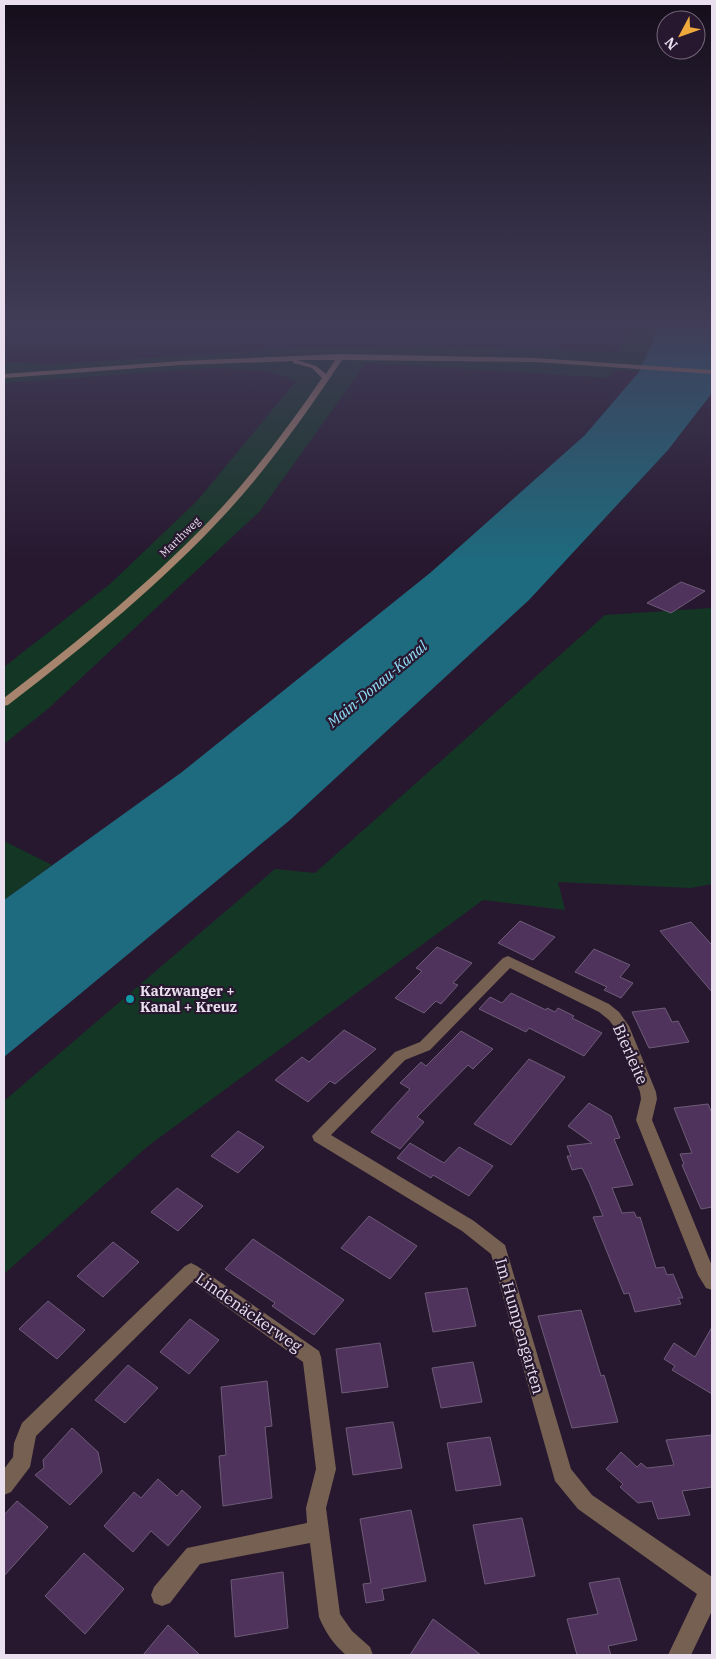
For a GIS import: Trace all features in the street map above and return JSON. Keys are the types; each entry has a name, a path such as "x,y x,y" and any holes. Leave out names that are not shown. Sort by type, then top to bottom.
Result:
{"main road":[{"name":"Marthweg","path":"4,704 119,610 200,533 240,492 279,445 307,405"}],"street":[{"name":"Bierleite","path":"400,1056 425,1046 508,962 604,1008 622,1026 648,1092 649,1099 644,1120 707,1275 712,1282"},
{"name":"Im Humpengarten","path":"400,1056 320,1136 468,1226 499,1250 562,1474 586,1502 711,1589"},
{"name":"Lindenäckerweg","path":"9,1479 23,1460 24,1443 29,1430 191,1271 312,1357 326,1469 316,1508 330,1617 344,1639 362,1655"},
{"path":"162,1595 194,1555 318,1531"},
{"path":"679,1655 711,1589"}],"green space":[{"path":"276,405 336,405 260,511 49,708 4,744 4,667 110,584 198,500"},
{"path":"712,608 712,884 691,888 558,882 565,910 483,900 148,1146 4,1274 4,1101 275,869 315,873 605,615"},
{"path":"4,841 52,865 4,900"}],"water":[{"name":"Main-Donau-Kanal","path":"610,405 702,405 668,450 529,600 290,820 4,1057 4,900 182,772 430,573 585,435"}],"building":[{"path":"681,582 705,591 671,613 647,603"},
{"path":"520,921 555,937 533,960 498,943"},
{"path":"691,922 712,945 712,992 660,931"},
{"path":"437,947 472,963 453,983 458,985 441,1004 436,1001 424,1013 395,998 422,971 416,968"},
{"path":"594,949 630,965 620,977 633,983 621,998 604,990 607,987 575,972"},
{"path":"511,993 546,1010 547,1008 555,1012 558,1008 574,1016 572,1018 602,1033 584,1056 529,1028 526,1032 479,1009 490,997 502,1003"},
{"path":"665,1008 672,1022 678,1021 689,1042 649,1048 632,1012"},
{"path":"344,1030 376,1049 335,1084 330,1081 308,1102 275,1080 302,1057 309,1062"},
{"path":"461,1031 493,1049 473,1069 468,1065 417,1117 424,1122 400,1149 371,1132 410,1089 400,1083 421,1062 426,1066"},
{"path":"529,1059 565,1077 511,1145 474,1124"},
{"path":"589,1103 611,1116 620,1138 614,1139 633,1185 612,1188 622,1213 634,1212 637,1218 640,1217 656,1268 664,1267 667,1275 673,1274 683,1298 678,1298 681,1304 635,1312 629,1293 624,1294 593,1217 603,1216 589,1182 582,1168 572,1170 567,1156 571,1156 567,1146 592,1143 568,1126"},
{"path":"708,1104 712,1113 712,1207 701,1209 682,1165 684,1164 680,1154 692,1153 674,1108"},
{"path":"238,1131 264,1147 238,1173 211,1156"},
{"path":"410,1143 444,1163 459,1147 493,1166 469,1196 433,1175 431,1178 397,1158"},
{"path":"177,1188 203,1206 178,1231 151,1212"},
{"path":"369,1216 417,1246 390,1279 341,1248"},
{"path":"253,1239 344,1300 314,1335 272,1306 275,1303 225,1269"},
{"path":"113,1242 139,1262 103,1297 77,1276"},
{"path":"467,1288 476,1326 433,1332 425,1293"},
{"path":"48,1301 85,1330 57,1359 19,1329"},
{"path":"581,1310 601,1376 604,1375 618,1422 572,1428 538,1316"},
{"path":"190,1319 219,1340 189,1374 160,1352"},
{"path":"712,1327 712,1394 672,1370 675,1366 664,1359 674,1343 695,1357"},
{"path":"380,1343 388,1387 342,1393 336,1349"},
{"path":"473,1362 482,1402 441,1408 432,1368"},
{"path":"128,1365 158,1388 125,1423 95,1400"},
{"path":"267,1381 272,1426 265,1427 272,1498 223,1506 219,1456 226,1455 221,1387"},
{"path":"393,1422 402,1468 353,1475 346,1428"},
{"path":"72,1428 98,1452 102,1472 70,1505 35,1475 44,1468 43,1460"},
{"path":"712,1435 712,1487 682,1491 690,1515 658,1519 652,1501 638,1503 620,1487 623,1484 606,1469 621,1452 637,1467 641,1463 647,1468 674,1465 666,1440"},
{"path":"490,1437 501,1485 456,1491 447,1443"},
{"path":"158,1479 177,1496 182,1490 201,1507 168,1546 151,1531 133,1552 104,1526 134,1492 141,1498"},
{"path":"17,1501 48,1527 4,1576 4,1515"},
{"path":"411,1510 426,1581 382,1589 384,1600 366,1603 363,1584 371,1583 360,1519"},
{"path":"522,1518 535,1576 485,1584 473,1525"},
{"path":"84,1553 124,1589 85,1634 45,1596"},
{"path":"283,1572 288,1628 235,1637 231,1580"},
{"path":"619,1578 637,1640 608,1646 611,1655 577,1655 567,1619 598,1614 589,1583"},
{"path":"433,1619 481,1655 410,1655"},
{"path":"168,1625 200,1655 143,1655"}],"place":[{"name":"Katzwanger + Kanal + Kreuz","path":"130,999"}]}
